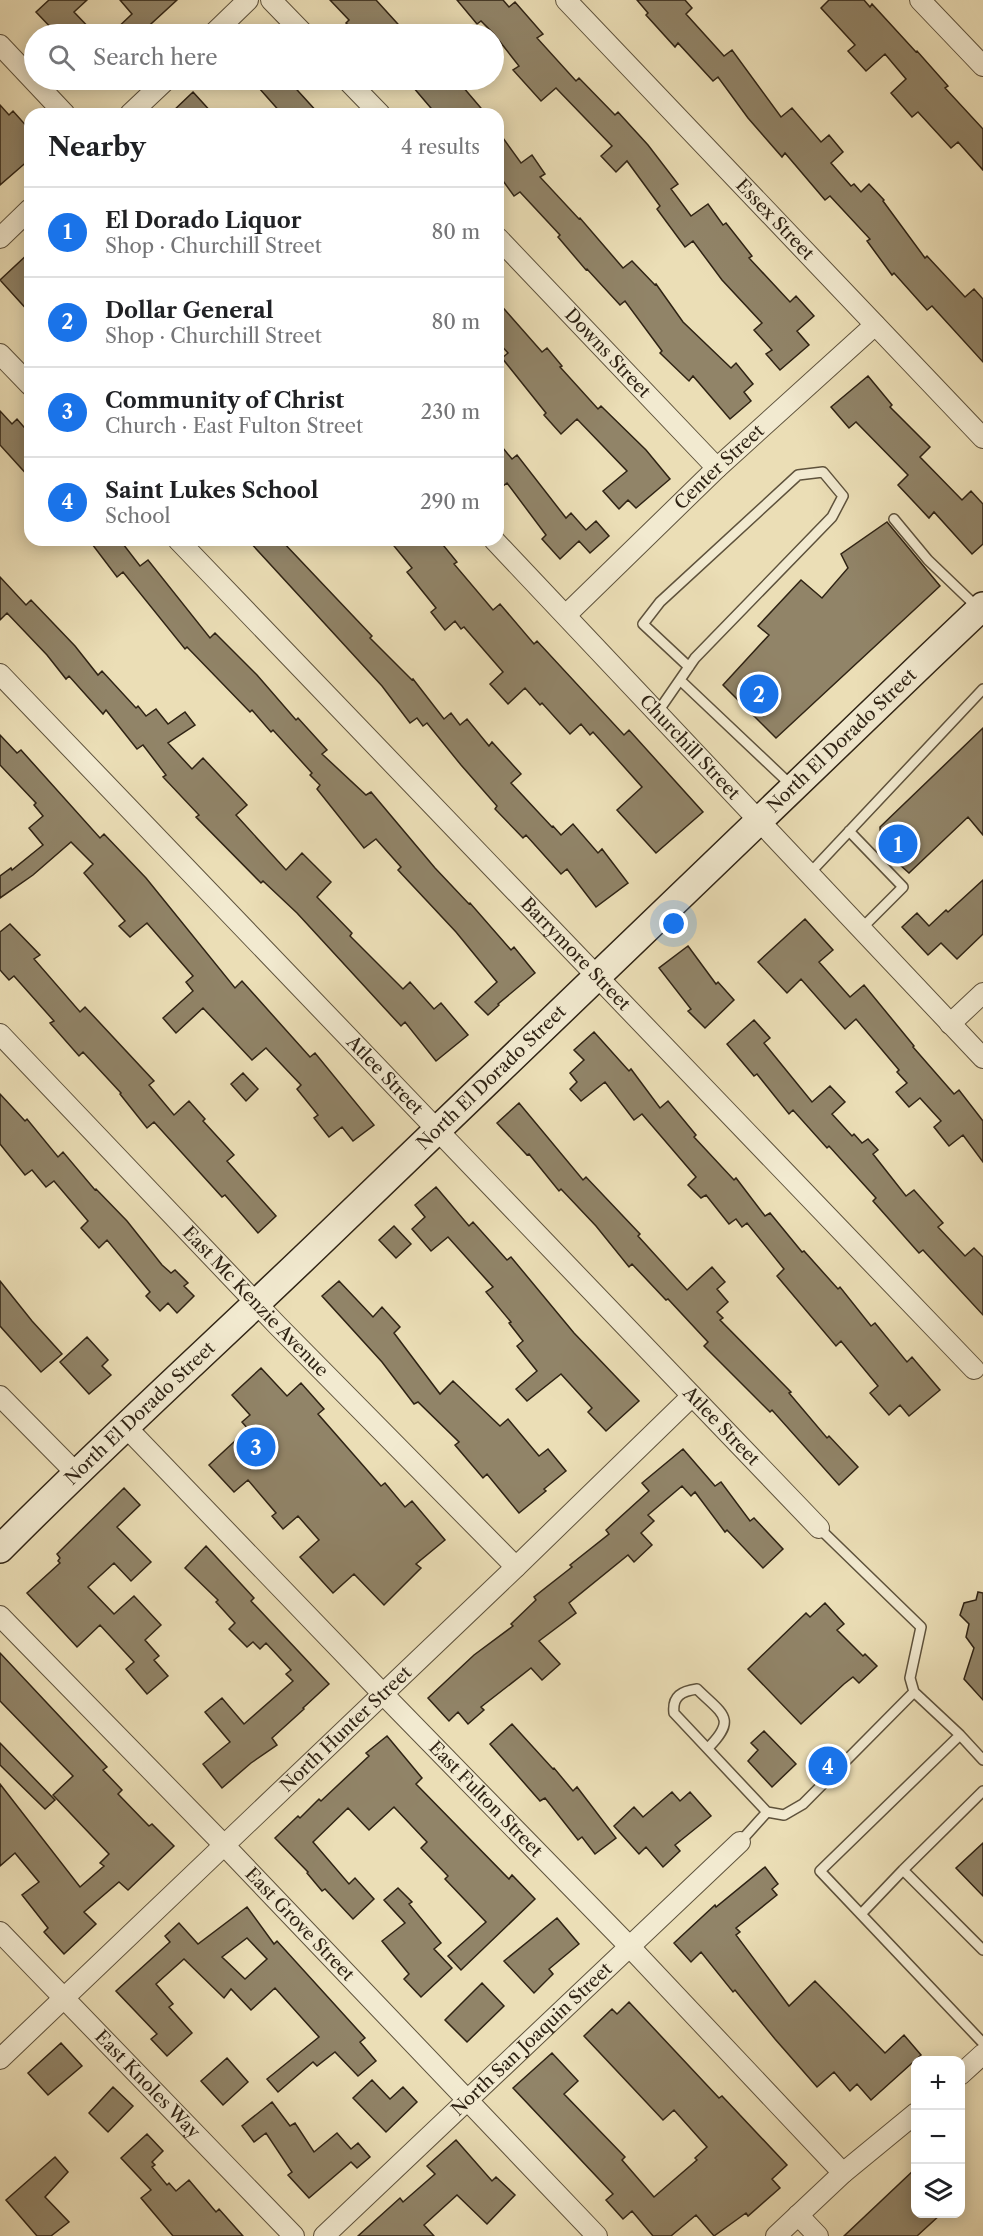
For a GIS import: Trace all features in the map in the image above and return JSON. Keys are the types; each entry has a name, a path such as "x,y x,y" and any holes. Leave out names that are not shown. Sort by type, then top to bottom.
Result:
{"main road":[{"name":"North El Dorado Street","path":"0,1549 76,1473 256,1304 758,820 982,610"}],"street":[{"path":"223,24 248,0"},
{"path":"271,0 294,24"},
{"name":"Essex Street","path":"566,0 983,438"},
{"path":"920,0 983,66"},
{"path":"0,45 24,70"},
{"path":"42,90 59,108"},
{"path":"136,108 155,90"},
{"path":"357,90 374,108"},
{"path":"0,238 24,215"},
{"name":"Downs Street","path":"504,244 717,468"},
{"name":"Center Street","path":"566,615 717,468 875,325"},
{"path":"0,354 24,379"},
{"name":"Barrymore Street","path":"184,546 974,1370"},
{"name":"Churchill Street","path":"500,546 983,1059"},
{"name":"Atlee Street","path":"0,674 819,1528"},
{"path":"950,1024 983,993"},
{"name":"East Mc Kenzie Avenue","path":"0,1034 256,1304 516,1567"},
{"path":"0,1396 76,1473"},
{"name":"North Hunter Street","path":"0,2059 692,1396"},
{"name":"East Fulton Street","path":"125,1426 629,1946 843,2173"},
{"name":"East Grove Street","path":"0,1616 225,1845 597,2236"},
{"name":"North San Joaquin Street","path":"324,2236 740,1842"},
{"name":"East Knoles Way","path":"0,1932 294,2236"},
{"path":"965,2070 983,2054"},
{"path":"776,2236 843,2173 911,2116"},
{"path":"798,2215 818,2236"}],"lane":[{"path":"657,713 689,667 732,619 832,517 843,496 823,472 798,475 660,602 643,624 689,667"},
{"path":"894,519 928,560 982,610"},
{"path":"680,680 793,787"},
{"path":"808,874 983,689"},
{"path":"849,831 903,887 860,930"},
{"path":"819,1528 921,1627 910,1678 915,1692 983,1760"},
{"path":"708,1748 723,1733 725,1724 722,1714 697,1689 686,1690 677,1696 673,1704 674,1713 767,1812 784,1815 803,1804 915,1692"},
{"path":"960,1735 820,1871 983,2043"},
{"path":"862,1913 983,1791"},
{"path":"740,1842 767,1812"},
{"path":"903,1870 983,1950"}],"building":[{"path":"49,0 87,0 74,12 85,24 47,24 36,12"},
{"path":"120,0 177,0 151,24 122,24 132,14"},
{"path":"330,0 376,0 398,24 347,24 349,20"},
{"path":"457,0 503,0 509,7 515,2 543,34 537,38 576,81 579,78 615,115 618,112 648,145 678,184 671,189 691,216 708,204 723,225 726,223 752,256 749,258 790,302 796,296 814,316 797,331 809,345 780,370 766,354 772,350 754,330 762,323 722,280 693,241 685,247 657,209 660,206 627,161 616,172 601,156 612,146 556,88 541,101 513,70 519,66 504,47 504,24 484,24 481,21 477,24"},
{"path":"637,0 685,0 692,8 686,14 724,56 732,50 781,117 792,108 821,142 829,135 843,152 831,163 851,186 854,184 861,192 869,184 884,200 925,258 927,256 965,297 974,289 983,299 983,362 932,306 927,310 894,273 892,275 867,241 870,239 830,196 825,200 785,153 782,157 748,118 718,77 713,81 678,43 675,47 646,15 648,13"},
{"path":"829,0 864,0 870,7 872,4 917,51 948,86 945,88 983,129 983,170 958,142 951,148 918,112 912,117 891,93 906,79 885,54 866,71 848,51 855,45 821,8"},
{"path":"261,90 297,90 314,108 277,108"},
{"path":"416,90 466,90 481,108 431,108"},
{"path":"193,92 208,108 176,108"},
{"path":"0,105 9,115 13,111 24,123 24,164 0,185"},
{"path":"504,139 521,163 532,155 545,174 540,177 580,218 623,268 632,261 656,284 683,322 731,368 736,363 753,384 744,392 751,401 730,419 693,376 689,381 660,353 662,351 625,301 620,305 586,270 558,237 560,235 520,192 514,196 504,182"},
{"path":"24,258 24,306 0,280"},
{"path":"504,309 542,352 547,348 562,366 560,367 598,409 601,406 646,450 670,479 636,508 628,500 619,509 603,491 627,471 577,419 561,434 504,360 504,356 508,353 504,349"},
{"path":"868,376 892,405 890,407 930,447 920,457 962,500 971,491 983,504 983,544 972,554 934,512 929,518 898,485 908,475 856,422 849,428 831,407"},
{"path":"0,411 12,424 17,419 24,427 24,471 0,445"},
{"path":"504,449 512,459 517,455 566,518 571,513 586,530 596,521 609,536 590,553 579,541 560,559 542,539 546,535 507,483 504,485"},
{"path":"887,522 940,586 776,738 723,685 769,635 758,626 801,580 822,598 848,568 841,554"},
{"path":"94,546 125,546 140,566 148,560 210,638 215,633 327,750 322,754 366,795 371,792 435,868 470,903 511,950 514,947 535,973 488,1015 475,1002 497,982 456,932 398,870 401,867 376,839 364,848 317,789 320,785 310,775 312,773 273,730 271,732 252,710 250,712 187,647 185,649 123,572 117,577"},
{"path":"254,546 287,546 372,636 370,638 413,679 444,719 451,713 460,725 467,719 489,746 492,742 521,774 511,783 552,827 561,835 573,824 598,853 602,849 628,883 596,907 567,869 561,874 526,835 523,838 495,809 497,806 427,723 423,726 417,718 410,723 382,686"},
{"path":"394,546 444,546 457,562 454,564 493,610 500,604 534,644 537,641 624,735 629,730 703,812 656,853 617,810 642,787 593,732 590,735 581,724 570,734 525,688 508,704 490,684 503,672 464,627 461,629 455,621 445,630 431,612 436,608 407,572 412,568"},
{"path":"0,577 26,605 31,600 75,646 98,675 102,671 146,716 156,709 168,724 185,712 195,725 168,743 192,769 203,758 247,805 236,815 286,870 302,853 331,882 317,897 352,933 350,936 403,989 410,982 434,1009 441,1003 468,1035 436,1061 405,1022 401,1026 297,913 263,881 261,883 196,817 199,815 163,777 166,775 143,745 137,749 106,710 103,714 69,676 66,679 47,655 7,613 0,620"},
{"path":"983,728 983,835 968,817 909,873 881,848 880,827"},
{"path":"0,735 17,753 21,750 100,838 104,834 146,878 235,988 242,981 310,1057 315,1053 374,1125 353,1141 342,1127 329,1137 314,1118 318,1115 297,1089 301,1085 266,1048 252,1060 203,1008 176,1033 163,1018 193,991 186,982 193,976 147,923 130,937 119,926 125,921 84,873 93,864 71,842 33,875 0,898 0,876 11,868 12,870 43,845 29,828 43,816 34,805 36,803 0,765"},
{"path":"983,880 983,934 957,959 941,943 928,955 902,927 917,913 929,926"},
{"path":"805,919 833,950 819,962 850,997 864,985 954,1094 959,1090 983,1121 983,1162 963,1135 949,1146 934,1127 941,1121 920,1098 909,1107 896,1092 907,1083 897,1072 899,1070 856,1019 845,1029 801,979 787,993 758,962"},
{"path":"10,924 40,955 34,959 80,1012 85,1007 154,1081 149,1085 174,1115 189,1101 205,1119 203,1121 234,1155 227,1161 276,1216 258,1233 225,1195 222,1197 154,1122 147,1128 121,1093 83,1052 79,1056 50,1023 54,1021 14,976 9,980 0,970 0,932"},
{"path":"688,946 716,984 718,982 734,1000 705,1028 688,1011 691,1009 659,968"},
{"path":"754,1020 770,1038 764,1043 812,1102 830,1086 845,1102 832,1114 852,1136 854,1134 862,1143 868,1139 878,1150 873,1154 906,1196 914,1190 943,1223 938,1227 965,1256 974,1248 983,1257 983,1315 923,1250 919,1253 873,1201 876,1198 829,1146 827,1148 793,1110 789,1114 757,1074 754,1076 727,1044"},
{"path":"594,1032 629,1071 631,1069 660,1108 668,1101 696,1135 694,1137 734,1180 736,1178 765,1216 770,1213 802,1252 804,1251 838,1289 840,1287 871,1326 875,1323 907,1362 912,1357 940,1390 909,1416 900,1405 889,1415 870,1393 878,1386 841,1341 836,1346 777,1276 784,1269 747,1223 742,1227 736,1219 729,1224 706,1195 701,1198 688,1185 696,1177 642,1114 634,1120 605,1082 581,1101 570,1089 577,1082 570,1073 584,1060 574,1050"},
{"path":"243,1073 258,1089 246,1101 231,1084"},
{"path":"0,1094 25,1121 27,1119 58,1157 63,1152 95,1190 127,1221 162,1265 171,1273 175,1270 188,1283 184,1286 194,1296 177,1313 168,1303 160,1311 146,1296 150,1292 107,1240 99,1248 81,1228 88,1221 54,1181 46,1187 32,1170 25,1175 0,1144"},
{"path":"519,1103 583,1180 586,1177 640,1234 638,1236 687,1290 712,1267 725,1282 717,1289 728,1302 717,1312 723,1318 720,1320 791,1392 789,1393 827,1438 829,1436 858,1467 839,1485 772,1410 770,1412 704,1346 708,1342 668,1299 666,1300 632,1264 629,1267 596,1226 561,1189 559,1191 529,1154 527,1155 497,1123"},
{"path":"436,1187 469,1226 473,1222 507,1260 511,1257 574,1333 639,1401 606,1431 588,1412 592,1408 561,1374 527,1401 516,1389 537,1371 517,1346 523,1341 509,1323 511,1322 486,1292 493,1287 448,1237 431,1251 412,1229 425,1217 415,1205"},
{"path":"394,1226 411,1244 396,1258 379,1240"},
{"path":"0,1281 62,1354 41,1372 0,1326"},
{"path":"339,1281 373,1317 382,1307 400,1327 394,1333 440,1394 453,1381 500,1426 508,1419 539,1456 548,1449 566,1471 519,1513 487,1474 483,1478 455,1445 459,1442 418,1402 414,1404 382,1362 322,1296"},
{"path":"87,1337 108,1360 102,1366 111,1375 89,1394 60,1362"},
{"path":"261,1368 287,1396 301,1383 324,1409 318,1414 381,1486 385,1483 405,1507 412,1501 445,1540 416,1564 421,1568 384,1605 354,1574 333,1593 300,1557 319,1540 298,1516 283,1529 272,1516 276,1513 248,1480 234,1492 209,1465 248,1429 242,1422 250,1415 232,1395"},
{"path":"683,1449 715,1486 721,1482 750,1521 754,1518 783,1549 763,1568 727,1530 725,1532 695,1492 691,1496 682,1486 648,1515 654,1521 641,1533 652,1545 634,1562 628,1555 569,1603 576,1613 539,1641 560,1664 542,1680 531,1668 481,1707 484,1710 468,1724 458,1712 449,1721 428,1698 474,1655 513,1626 511,1624 536,1600 534,1597 609,1534 606,1530 649,1491 642,1483"},
{"path":"124,1488 140,1505 117,1527 151,1562 131,1581 114,1563 88,1587 114,1614 134,1596 161,1625 145,1640 159,1656 154,1660 168,1676 147,1694 126,1669 134,1662 100,1625 77,1647 27,1593 60,1563 57,1554"},
{"path":"206,1546 254,1598 251,1601 329,1684 272,1738 277,1745 251,1763 222,1788 203,1764 230,1742 205,1712 222,1698 244,1724 293,1681 286,1674 291,1670 266,1643 260,1649 253,1642 247,1647 229,1629 235,1623 216,1602 218,1600 185,1568"},
{"path":"978,1592 983,1593 983,1700 964,1679 974,1648 966,1637 969,1624 960,1615 964,1603 976,1600"},
{"path":"825,1603 844,1624 837,1630 863,1656 865,1654 877,1666 859,1683 853,1677 801,1724 748,1669 806,1613 810,1617"},
{"path":"0,1653 107,1767 103,1770 122,1790 118,1794 149,1826 152,1824 174,1846 128,1890 119,1882 84,1912 96,1924 64,1954 44,1932 48,1928 22,1895 39,1882 15,1853 0,1866 0,1784 80,1887 104,1866 100,1863 109,1854 53,1795 73,1776 0,1701"},
{"path":"512,1724 573,1791 577,1787 616,1838 595,1854 582,1837 578,1840 545,1798 540,1801 490,1744"},
{"path":"764,1731 796,1764 772,1787 748,1761 758,1750 751,1743"},
{"path":"387,1736 422,1778 416,1784 509,1879 512,1875 535,1899 461,1970 448,1956 486,1922 445,1879 448,1876 421,1848 427,1842 394,1807 369,1830 348,1808 313,1842 349,1884 355,1878 374,1899 353,1919 325,1889 322,1891 308,1872 275,1838 319,1799 321,1801 369,1756 366,1753"},
{"path":"0,1743 55,1800 45,1809 0,1765"},
{"path":"672,1792 680,1801 690,1792 711,1816 675,1845 680,1851 663,1867 646,1847 639,1854 614,1826 634,1807 643,1817"},
{"path":"983,1843 983,1896 956,1868"},
{"path":"765,1867 778,1884 772,1889 777,1895 736,1928 740,1932 736,1935 789,2006 815,1981 885,2053 904,2035 921,2055 911,2056 911,2064 871,2100 857,2084 850,2091 834,2072 817,2087 701,1952 691,1962 674,1943 715,1905 716,1907"},
{"path":"398,1888 412,1902 409,1904 441,1943 434,1949 452,1968 421,1997 404,1979 409,1974 382,1941 405,1923 384,1900"},
{"path":"247,1907 274,1944 277,1941 365,2038 360,2042 376,2061 358,2076 335,2052 317,2066 313,2062 278,2092 267,2079 319,2037 275,1988 251,2010 231,1989 224,1998 184,1959 156,1984 173,2004 169,2007 192,2033 167,2056 151,2039 157,2034 116,1991 170,1942 165,1936 179,1923 198,1944","holes":["247,1938 267,1959 245,1979 222,1957"]},
{"path":"557,1918 579,1944 549,1969 553,1974 534,1993 504,1961"},
{"path":"482,1983 504,2006 467,2042 445,2020"},
{"path":"629,2002 719,2098 722,2096 787,2165 772,2179 780,2188 748,2216 746,2213 714,2236 696,2215 671,2236 653,2236 632,2211 623,2219 606,2200 613,2194 513,2088 552,2053 578,2081 564,2094 625,2157 622,2160 654,2197 697,2160 695,2158 707,2147 674,2110 663,2120 584,2036 612,2009 617,2014"},
{"path":"61,2043 82,2066 48,2095 28,2073"},
{"path":"227,2058 248,2082 223,2105 201,2081"},
{"path":"372,2080 390,2099 403,2087 417,2102 386,2132 353,2098"},
{"path":"113,2087 133,2106 108,2132 89,2113"},
{"path":"272,2102 290,2126 295,2123 314,2152 337,2133 351,2149 358,2143 370,2157 357,2168 351,2162 309,2198 288,2175 292,2172 266,2133 254,2142 242,2126"},
{"path":"147,2134 163,2151 152,2162 155,2165 152,2167 167,2185 169,2183 176,2191 189,2180 216,2212 219,2209 243,2236 173,2236 141,2198 151,2190 121,2158"},
{"path":"456,2140 492,2181 496,2177 515,2195 487,2224 457,2195 424,2225 434,2236 358,2236 400,2198 403,2202 435,2174 427,2166"},
{"path":"55,2157 68,2172 45,2197 69,2222 51,2236 37,2236 6,2200"},
{"path":"911,2173 911,2218 937,2218 917,2236 844,2236"}],"place":[{"name":"Dollar General","path":"759,694"},
{"name":"El Dorado Liquor","path":"898,844"},
{"name":"Community of Christ","path":"256,1447"},
{"name":"Saint Lukes School","path":"828,1766"}]}
